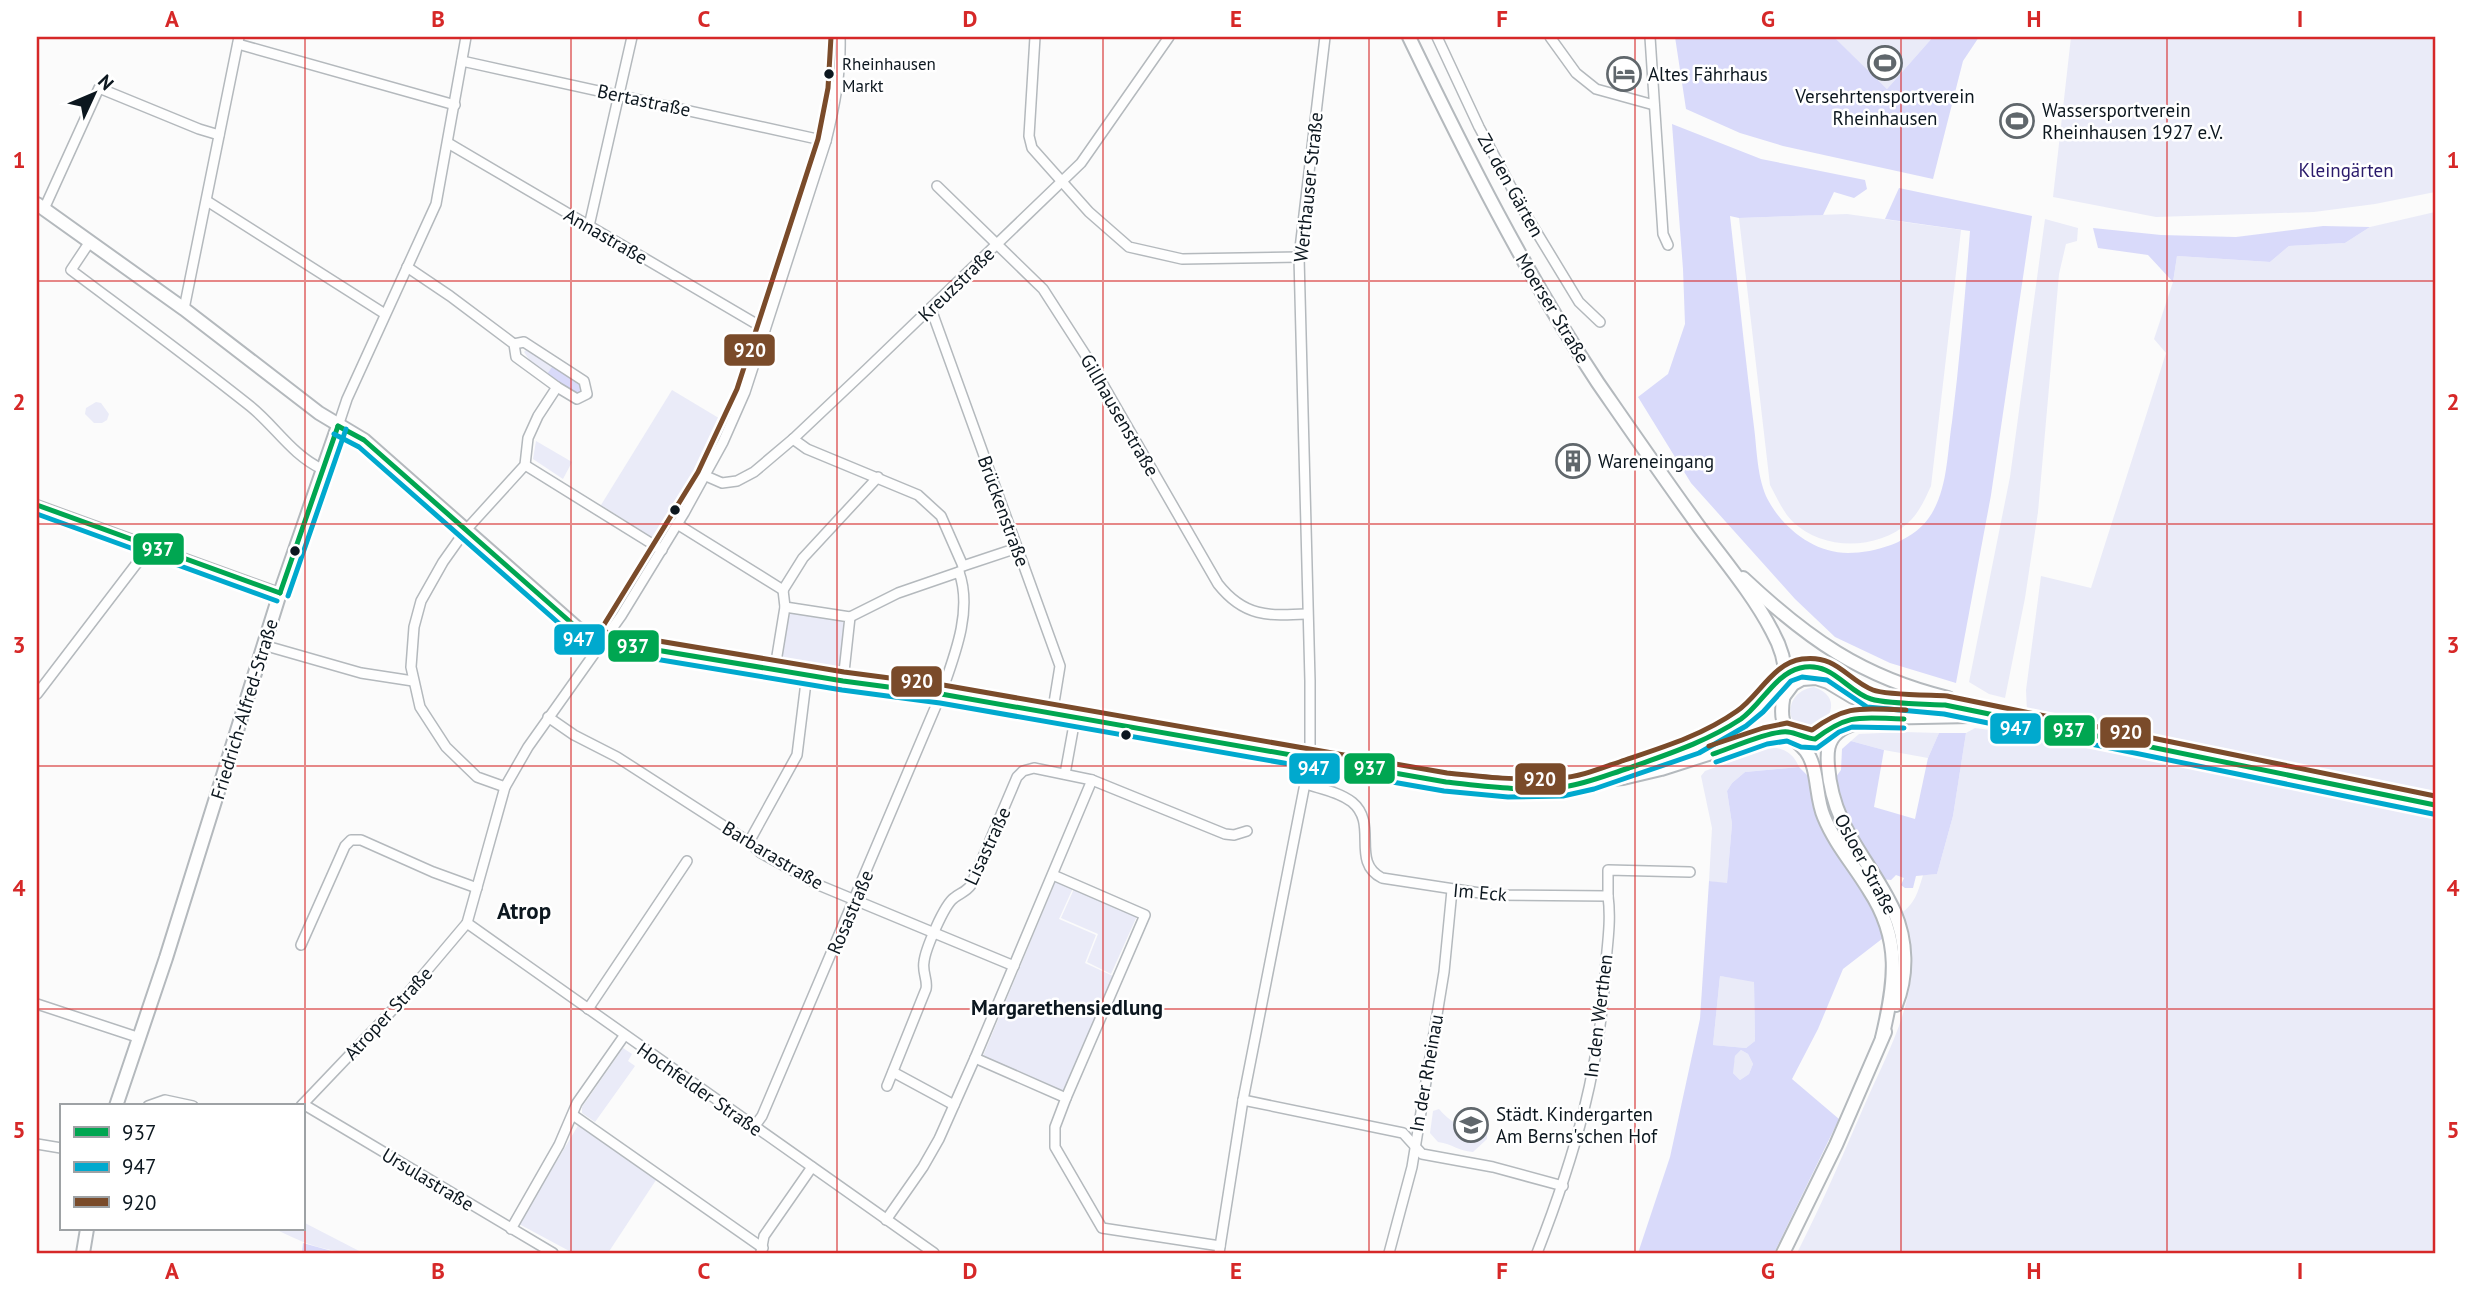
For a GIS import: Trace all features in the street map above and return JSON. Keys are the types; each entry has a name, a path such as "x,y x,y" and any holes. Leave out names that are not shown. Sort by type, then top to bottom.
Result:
{"main road":[{"name":"Moerser Straße","path":"1409,37 1481,185 1541,290 1596,380 1771,628 1780,648 1786,674"},
{"path":"40,207 184,309 338,426 364,440 576,627 589,636 604,641 843,681 941,694 1446,782 1508,788 1562,787 1623,778 1787,732 1815,739 1835,724 1850,718 1997,716"},
{"name":"Friedrich-Alfred-Straße","path":"118,1104 280,593 338,426"},
{"name":"Moerser Straße","path":"1725,562 1800,629 1839,656 1870,672 1926,692 1966,702 1997,716"},
{"path":"1591,781 1695,745 1718,733 1754,708 1786,674 1800,668 1810,667 1831,672 1870,699"},
{"path":"1786,674 1782,718 1787,732"},
{"path":"1784,696 1793,684 1802,679 1816,678 1853,697 1932,702 2435,804"},
{"name":"Osloer Straße","path":"1783,1253 1836,1145 1903,987 1903,943 1894,912 1839,818 1829,776 1827,750 1837,732 1879,718"},
{"name":"Osloer Straße","path":"1787,732 1810,760 1822,813 1830,831 1870,890 1889,932 1894,971 1882,1038"},
{"path":"83,1253 87,1230"}],"street":[{"name":"Friedrich-Alfred-Straße","path":"338,426 343,409 436,204 466,37"},
{"path":"589,226 632,37"},
{"name":"Atroper Straße","path":"303,1104 417,984 467,923 505,787 548,717 604,641 706,476 745,392 826,141 841,69 840,37"},
{"path":"1035,37 1029,136 1032,148 1089,212 1129,247 1182,260 1299,257"},
{"name":"Kreuzstraße","path":"706,476 722,482 737,481 754,472 793,439 931,309 1081,163 1169,37"},
{"name":"Werthauser Straße","path":"1219,1250 1243,1100 1310,758 1299,257 1325,37"},
{"name":"Zu den Gärten","path":"1437,37 1479,127 1525,213 1579,302 1600,323"},
{"path":"1550,37 1576,73 1596,89 1654,105"},
{"path":"1650,37 1663,234 1668,245"},
{"path":"184,309 238,40 454,105"},
{"name":"Bertastraße","path":"462,61 826,141"},
{"path":"40,207 99,88 219,135"},
{"name":"Annastraße","path":"448,142 765,330"},
{"name":"Gillhausenstraße","path":"937,186 1026,271 1049,299 1090,362 1218,584 1229,598 1242,608 1271,616 1307,614"},
{"path":"207,201 385,314"},
{"path":"89,243 71,270 253,409 294,450 322,469"},
{"path":"407,267 514,344 516,357 557,387 578,399 587,394 584,382 562,366 524,342 514,344"},
{"name":"Brückenstraße","path":"931,309 1060,666 1052,715"},
{"path":"505,787 477,777 446,747 420,707 411,667 414,627 421,601 465,531 525,464 528,438 538,416 557,387"},
{"name":"Rosastraße","path":"754,1127 762,1116 856,899 941,694 955,654 964,596 961,569 941,516 918,495 807,449 793,439"},
{"path":"525,464 662,550"},
{"path":"775,668 785,607 783,590 803,558 878,477"},
{"path":"37,505 280,593"},
{"path":"677,524 783,590"},
{"path":"37,694 150,546"},
{"path":"785,607 850,617 898,593 1017,548"},
{"path":"843,681 850,617"},
{"path":"264,645 361,673 413,681"},
{"path":"749,842 797,755 807,674"},
{"name":"Barbarastraße","path":"548,717 574,736 617,757 749,842 761,853 821,886 1014,966"},
{"path":"1065,774 1075,719"},
{"name":"Lisastraße","path":"887,1086 926,989 928,981 923,967 935,933 949,904 971,885 1017,777 1023,771 1034,768 1092,780 1225,834 1234,835 1247,831"},
{"path":"886,1220 923,1167 954,1105 1092,780"},
{"name":"Im Eck","path":"1306,784 1340,795 1352,802 1362,813 1366,862 1372,873 1382,878 1493,895 1608,896"},
{"path":"301,945 345,846 351,840 361,840 477,888"},
{"path":"588,1009 687,861"},
{"path":"1608,896 1608,870 1690,872"},
{"path":"1053,876 1145,915 1066,1098 1055,1127 1055,1147 1102,1228 1219,1250"},
{"name":"In der Rheinau","path":"1389,1253 1412,1167 1444,972 1452,890"},
{"name":"In den Werthen","path":"1536,1253 1563,1186 1578,1139 1600,1035 1606,977 1608,896"},
{"name":"Hochfelder Straße","path":"467,923 934,1253"},
{"path":"37,1004 140,1038"},
{"path":"511,1229 559,1145 577,1103 624,1036"},
{"path":"975,1058 1066,1098"},
{"path":"893,1072 954,1105"},
{"path":"154,1104 165,1100 184,1104"},
{"path":"1243,1100 1403,1133 1422,1154 1493,1167 1563,1186"},
{"name":"Ursulastraße","path":"304,1106 554,1253"},
{"path":"573,1115 761,1251 764,1236 812,1167"},
{"path":"37,1144 60,1147"}],"green space":[{"name":"Versehrtensportverein Rheinhausen","path":"1834,37 1933,37 1887,89"},
{"name":"Kleingärten","path":"2071,37 2435,37 2435,192 2314,212 2156,217 2053,197"},
{"path":"2435,212 2435,1253 1797,1253 1834,1176 1900,1023 1909,992 1911,960 1900,914 1913,902 1923,875 1937,874 1953,816 1966,733 1975,728 2028,735 2026,690 2041,576 2091,588 2166,353 2154,339 2173,282 2177,256 2270,262 2289,246 2345,243 2370,227"},
{"path":"1847,214 1961,230 1931,486 1919,510 1908,523 1881,538 1851,544 1820,538 1793,522 1770,485 1739,218"},
{"path":"2045,219 2078,228 2077,241 2066,244 2059,274 2038,512 2025,598 2005,698 1989,694 1969,682 2010,477"},
{"path":"528,348 554,364 547,374 530,361 524,352"},
{"path":"672,390 722,420 653,538 601,505"},
{"path":"96,402 101,403 109,414 107,420 102,423 94,423 85,414 86,408"},
{"path":"536,441 572,462 563,479 533,459"},
{"path":"796,612 845,621 840,668 782,658 789,616"},
{"path":"1814,687 1828,696 1831,708 1825,721 1814,733 1796,725 1790,710 1797,695"},
{"path":"1939,733 1928,758 1851,741 1859,734"},
{"path":"1771,747 1788,752 1799,767 1745,772 1732,783 1727,791 1732,824 1727,884 1709,881 1712,828 1701,776 1705,771"},
{"path":"1056,880 1073,888 1059,919 1096,935 1085,963 1113,976 1064,1092 983,1056"},
{"path":"1074,889 1137,916 1111,974 1087,962 1098,934 1061,918"},
{"path":"1720,976 1754,981 1755,1041 1746,1048 1713,1045"},
{"path":"623,1048 632,1054 628,1061 635,1066 595,1122 582,1113 582,1107"},
{"path":"1741,1050 1748,1054 1753,1064 1749,1074 1740,1080 1732,1072 1735,1056"},
{"path":"1439,1109 1471,1135 1479,1129 1487,1133 1487,1139 1473,1152 1438,1142 1430,1133 1433,1111"},
{"path":"579,1124 658,1177 608,1253 573,1253 519,1224"},
{"path":"304,1223 363,1253 317,1247 277,1230 304,1230"}],"shaded area":[{"path":"1675,37 1834,37 1887,89 1933,37 1979,37 1963,61 1933,179 1783,146 1740,133 1686,109"},
{"path":"1672,124 1761,159 1865,180 1867,189 1854,198 1834,192 1823,215 1730,216 1758,464 1764,492 1774,510 1791,529 1823,549 1848,553 1870,551 1892,545 1912,534 1921,527 1935,508 1946,472 1970,231 1885,219 1899,188 2032,216 1991,495 1956,683 1890,663 1835,637 1795,599 1691,483 1638,397 1668,374 1685,324"},
{"path":"2323,226 2370,227 2345,243 2289,246 2270,262 2177,256 2173,282 2148,255 2098,248 2093,228 2161,235 2236,237"},
{"path":"554,364 580,382 581,393 575,393 547,374"},
{"path":"1939,733 1966,733 1953,816 1937,874 1916,876 1913,888 1905,888 1901,885 1904,878 1896,875 1891,880 1880,879 1858,844 1833,781 1841,770 1842,749 1851,741 1884,750 1874,807 1915,819 1928,758"},
{"path":"1799,767 1810,778 1887,935 1843,969 1818,1029 1792,1079 1839,1119 1774,1253 1638,1253 1670,1157 1700,1019 1709,881 1727,883 1732,824 1727,791 1745,772","holes":["1720,976 1754,982 1755,1041 1746,1048 1713,1045","1741,1050 1748,1054 1753,1064 1749,1074 1740,1080 1733,1073 1735,1056"]},
{"path":"303,1243 339,1253 302,1253"}],"transit line":[{"name":"920","path":"597,636 698,472 737,389 818,139 828,88 831,37"},
{"name":"937","path":"338,426 364,440 576,627 589,636 638,647 843,681 941,694 1446,782 1519,789 1580,784 1686,747 1741,719 1791,671 1811,667 1830,672 1862,695 1878,701 1945,705 2435,805"},
{"name":"937","path":"280,593 338,426"},
{"name":"947","path":"288,596 346,429"},
{"name":"947","path":"334,434 359,447 571,634 586,644 637,656 842,690 940,703 1444,791 1508,797 1563,796 1594,789 1699,753 1746,726 1763,712 1791,681 1802,677 1827,680 1867,707 1944,714 2433,814"},
{"name":"937","path":"37,505 280,593"},
{"name":"947","path":"37,514 277,601"},
{"name":"920","path":"605,632 844,672 943,685 1447,773 1517,779 1576,776 1683,740 1737,711 1783,667 1802,659 1814,658 1833,664 1864,686 1879,692 1947,696 2435,796"},
{"name":"920","path":"1709,746 1787,723 1812,730 1836,715 1857,710 1906,710"},
{"name":"937","path":"1713,754 1781,732 1815,739 1838,724 1857,718 1904,719"},
{"name":"947","path":"1716,762 1767,744 1787,741 1801,747 1817,748 1839,732 1852,727 1904,728"}],"place":[{"name":"Versehrtensportverein Rheinhausen","path":"1885,63"},
{"name":"Rheinhausen Markt","path":"829,74"},
{"name":"Altes Fährhaus","path":"1624,74"},
{"name":"Wassersportverein Rheinhausen 1927 e.V.","path":"2017,121"},
{"name":"Wareneingang","path":"1573,461"},
{"name":"Städt. Kindergarten Am Berns'schen Hof","path":"1471,1125"}],"district":[{"name":"Atrop","path":"524,910"},
{"name":"Margarethensiedlung","path":"1067,1007"}]}
